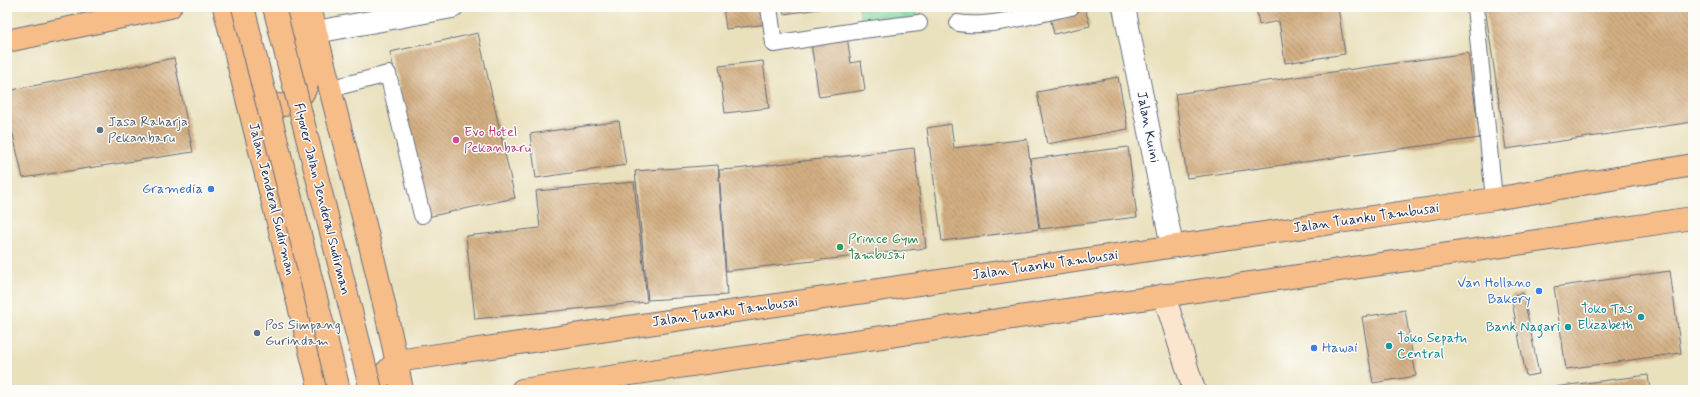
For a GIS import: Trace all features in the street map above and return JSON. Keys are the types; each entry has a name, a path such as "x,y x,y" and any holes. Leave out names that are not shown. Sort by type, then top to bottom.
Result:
{"main road":[{"path":"7,41 170,7"},
{"name":"Jalan Jenderal Sudirman","path":"224,7 318,381"},
{"path":"229,7 240,24 255,85 259,94 265,100 274,104 283,105 292,103 300,98 306,91 309,82 293,7"},
{"path":"243,7 340,390"},
{"name":"Flyover Jalan Jenderal Sudirman","path":"274,7 371,390"},
{"path":"310,7 329,89 380,285 402,390"},
{"name":"Jalan Tuanku Tambusai","path":"397,361 1494,199 1693,165"},
{"path":"522,390 1693,218"},
{"path":"1164,295 1194,390"},
{"path":"368,390 397,361"},
{"path":"318,381 345,390"}],"street":[{"path":"316,32 452,7"},
{"name":"Jalan Kuini","path":"1124,7 1172,246"}],"lane":[{"path":"769,7 774,44 862,30 919,23"},
{"path":"958,23 969,25 986,23 1071,7"},
{"path":"1475,7 1494,199"},
{"path":"329,89 388,74 422,215"}],"green space":[{"path":"859,7 916,7 919,23 862,30"}],"building":[{"path":"723,7 766,7 768,24 726,29"},
{"path":"782,7 826,7 826,8 784,14"},
{"path":"1256,7 1338,7 1345,54 1285,63 1279,21 1259,25"},
{"path":"1485,7 1693,7 1693,122 1506,149"},
{"path":"1085,8 1090,26 1054,34 1050,16"},
{"path":"846,30 851,63 861,61 865,90 819,97 810,36"},
{"name":"Evo Hotel Pekanbaru","path":"478,33 515,198 427,217 390,52"},
{"path":"1468,53 1480,138 1187,178 1175,94"},
{"name":"Jasa Raharja Pekanbaru","path":"174,58 193,152 23,178 7,109 7,91"},
{"path":"763,61 769,108 725,113 719,66"},
{"path":"1118,77 1128,129 1047,144 1037,92"},
{"path":"619,121 626,165 536,178 530,134"},
{"path":"951,124 954,148 1027,139 1039,229 942,241 927,128"},
{"path":"1128,147 1137,217 1040,229 1030,159"},
{"path":"914,148 926,248 726,271 719,170"},
{"path":"718,165 727,295 648,300 635,171"},
{"path":"634,182 647,302 475,319 466,236 540,228 536,191"},
{"path":"1670,271 1681,353 1566,369 1554,287"},
{"path":"1523,293 1539,374 1526,376 1511,296"},
{"name":"Toko Sepatu Central","path":"1405,310 1416,376 1373,383 1362,317"},
{"path":"1648,375 1650,390 1538,390 1538,389"}],"place":[{"name":"Jasa Raharja Pekanbaru","path":"100,130"},
{"name":"Evo Hotel Pekanbaru","path":"456,140"},
{"name":"Gramedia","path":"211,189"},
{"name":"Prince Gym Tambusai","path":"840,247"},
{"name":"Van Hollano Bakery","path":"1539,291"},
{"name":"Toko Tas Elizabeth","path":"1641,317"},
{"name":"Bank Nagari","path":"1568,327"},
{"name":"Pos Simpang Gurindam","path":"257,333"},
{"name":"Toko Sepatu Central","path":"1389,346"},
{"name":"Hawai","path":"1314,348"}]}
